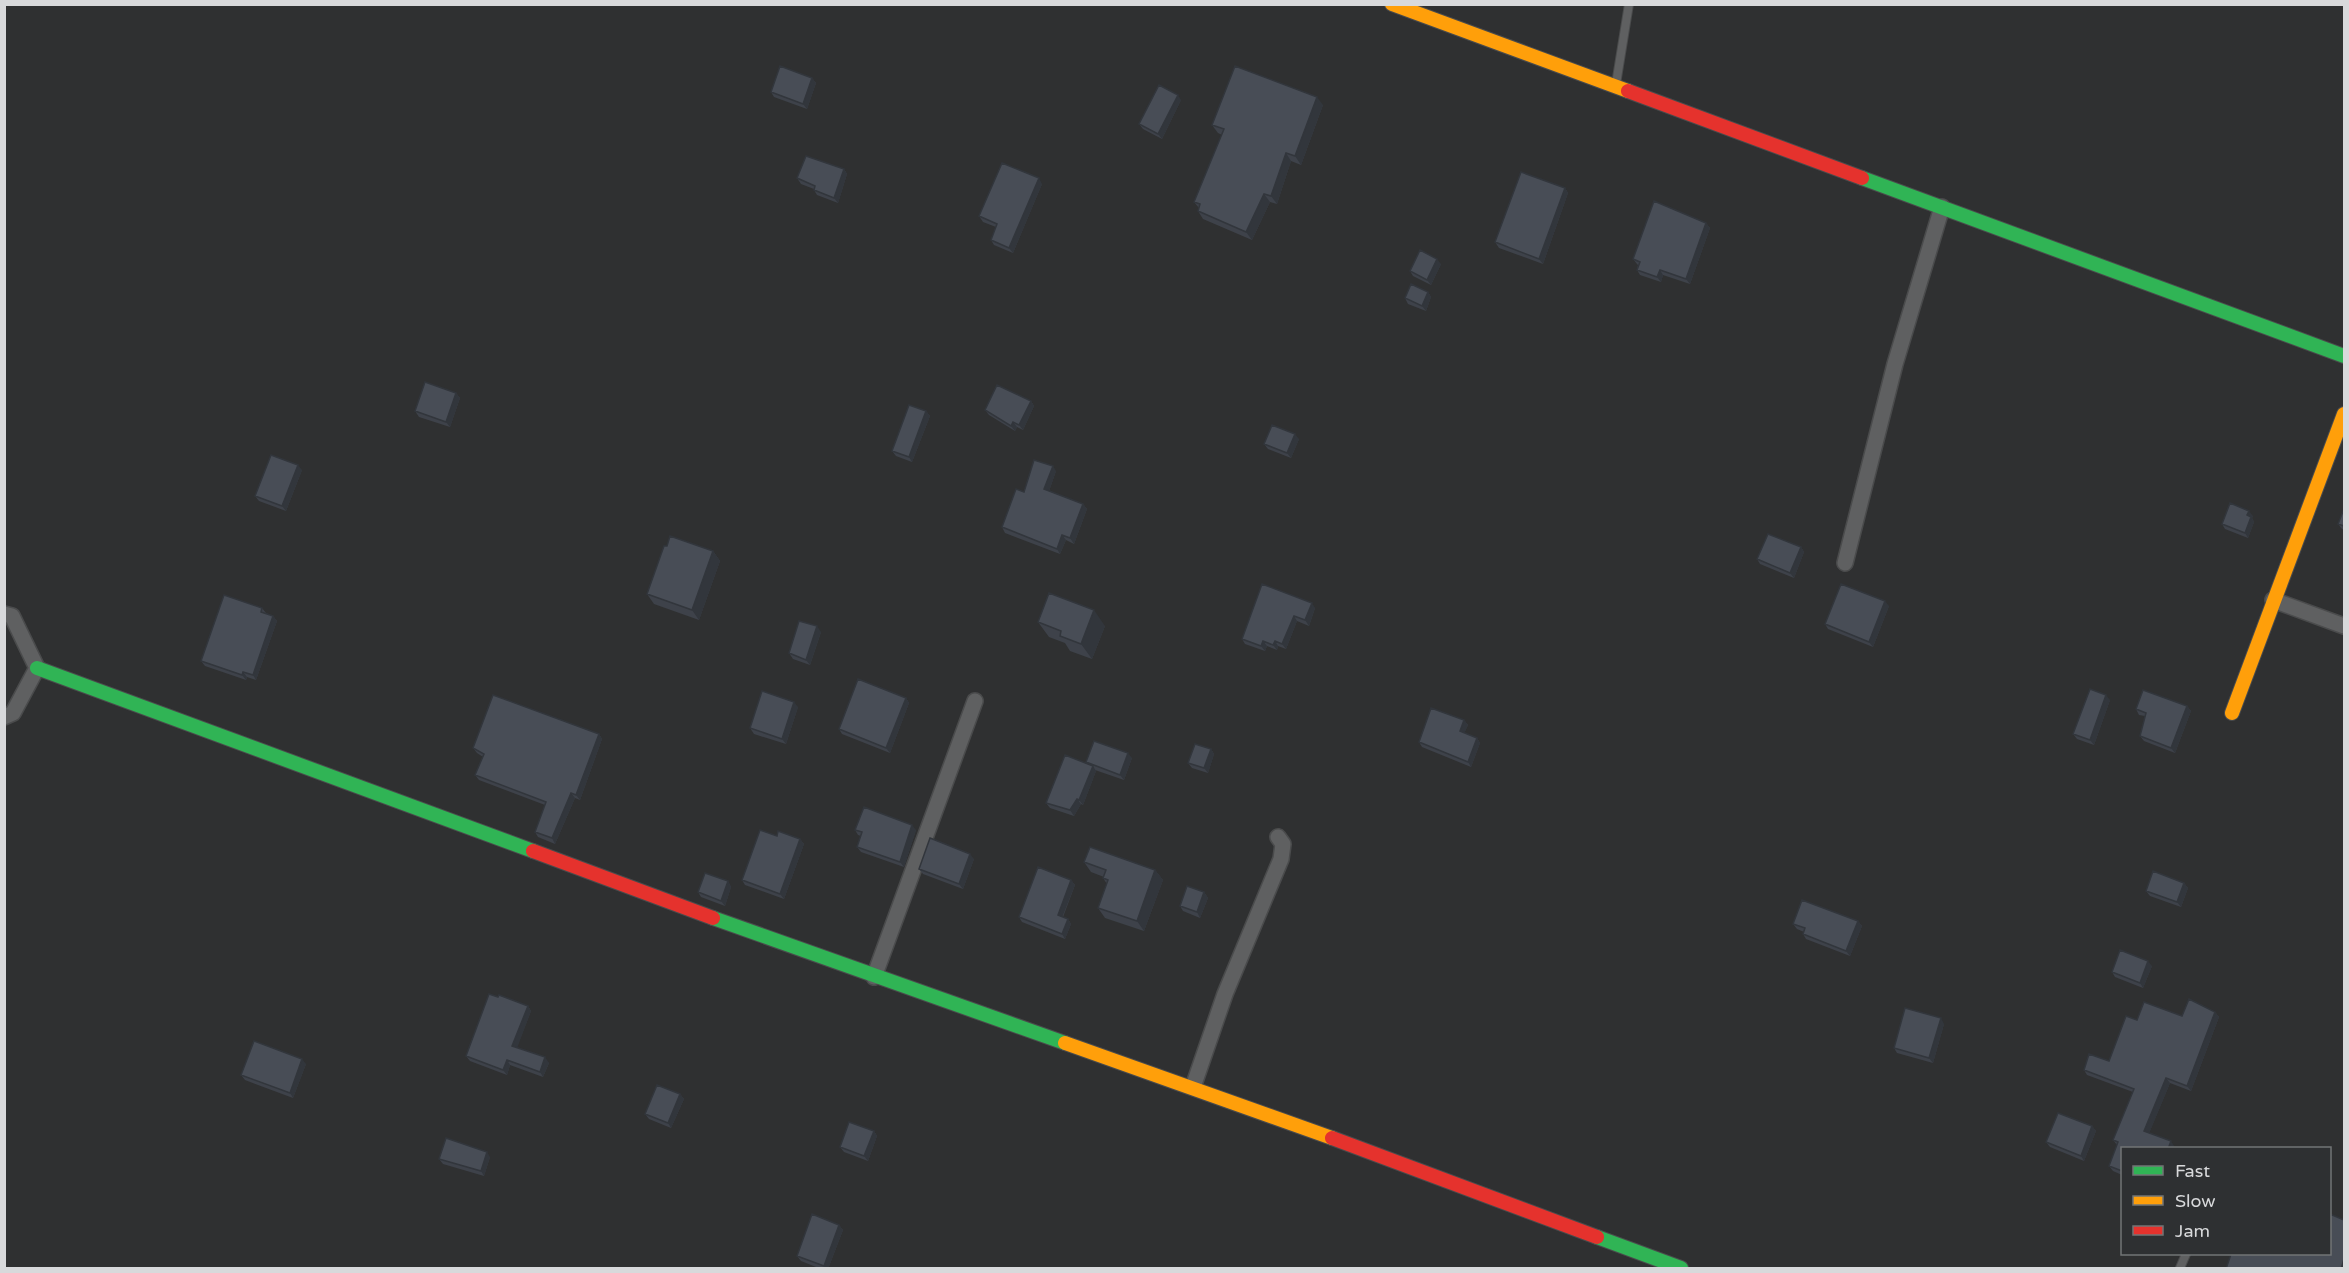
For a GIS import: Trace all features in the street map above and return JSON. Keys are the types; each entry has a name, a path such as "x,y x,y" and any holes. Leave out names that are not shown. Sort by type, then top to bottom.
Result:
{"street":[{"path":"1392,4 2344,356"},
{"path":"1845,563 1895,364 1942,207"},
{"path":"2232,713 2339,422 2344,414"},
{"path":"2273,600 2344,626"},
{"path":"4,614 12,616 37,668 874,977 1193,1087 1681,1269"},
{"path":"4,717 13,713 37,668"},
{"path":"874,977 975,701"},
{"path":"1193,1087 1225,993 1281,858 1283,844 1278,837"}],"lane":[{"path":"1615,86 1629,4"},
{"path":"2180,1269 2186,1255"}],"building":[{"path":"780,66 812,78 803,104 771,92"},
{"path":"1235,66 1317,97 1295,156 1286,153 1271,196 1264,194 1246,232 1198,211 1200,204 1194,202 1224,129 1212,125"},
{"path":"1159,85 1178,95 1158,134 1139,124"},
{"path":"806,156 844,169 834,198 814,190 815,186 797,178"},
{"path":"1002,163 1039,178 1009,248 991,240 997,224 979,216"},
{"path":"1521,172 1565,188 1539,259 1495,242"},
{"path":"1654,201 1706,223 1686,279 1660,270 1657,277 1637,270 1640,262 1633,259"},
{"path":"1420,250 1437,259 1427,280 1410,271"},
{"path":"1411,284 1428,292 1422,306 1405,298"},
{"path":"425,382 456,393 446,422 415,411"},
{"path":"997,385 1031,401 1019,425 1013,422 1011,426 985,410"},
{"path":"909,405 926,411 909,457 892,451"},
{"path":"1272,425 1295,434 1287,453 1264,444"},
{"path":"271,455 298,465 282,506 255,496"},
{"path":"1034,460 1053,466 1044,489 1083,504 1070,538 1062,535 1057,549 1002,527 1016,489 1024,492"},
{"path":"2230,503 2249,511 2247,515 2251,517 2245,533 2222,524"},
{"path":"2344,509 2344,526 2338,524"},
{"path":"1768,534 1801,547 1790,573 1757,559"},
{"path":"670,536 713,551 692,610 647,594 664,546 667,546"},
{"path":"1262,584 1312,603 1305,620 1294,616 1282,644 1275,641 1273,645 1263,641 1261,646 1242,639"},
{"path":"1841,584 1885,601 1869,642 1825,624"},
{"path":"1049,593 1094,610 1081,644 1060,636 1061,631 1038,622"},
{"path":"224,595 262,608 261,612 273,616 253,675 243,672 242,675 201,661"},
{"path":"799,621 817,626 806,660 789,653"},
{"path":"858,679 906,698 886,748 839,729"},
{"path":"2090,689 2106,695 2090,740 2073,734"},
{"path":"2143,690 2187,706 2171,748 2140,736 2146,713 2136,709"},
{"path":"762,691 794,702 782,739 750,728"},
{"path":"493,695 599,734 576,795 571,793 552,838 535,832 546,802 475,775 484,754 473,748"},
{"path":"1431,708 1464,720 1460,731 1477,738 1468,762 1419,742"},
{"path":"1094,741 1128,753 1120,775 1086,762"},
{"path":"1195,744 1211,749 1204,768 1188,763"},
{"path":"1065,755 1093,766 1079,800 1077,799 1070,810 1046,803"},
{"path":"864,807 912,825 900,862 857,847 862,832 855,830"},
{"path":"760,830 777,836 778,831 800,839 780,894 742,880"},
{"path":"930,838 970,854 959,884 919,869"},
{"path":"1090,847 1155,870 1137,921 1098,908 1108,880 1103,878 1106,870 1084,862"},
{"path":"1038,867 1071,880 1058,915 1068,919 1062,934 1019,917"},
{"path":"2153,871 2184,883 2177,902 2146,891"},
{"path":"705,873 728,881 721,901 698,892"},
{"path":"1187,886 1204,892 1197,912 1180,906"},
{"path":"1802,900 1858,921 1846,951 1803,934 1805,928 1793,924"},
{"path":"2120,950 2148,961 2140,983 2112,972"},
{"path":"489,994 498,997 499,995 528,1006 512,1046 545,1057 540,1072 507,1060 503,1070 466,1056"},
{"path":"2189,999 2215,1012 2187,1086 2166,1078 2144,1131 2171,1141 2169,1147 2121,1147 2121,1171 2109,1166 2118,1142 2113,1140 2134,1089 2084,1070 2089,1054 2109,1061 2126,1016 2137,1020 2144,1002 2182,1016"},
{"path":"1905,1008 1941,1018 1929,1058 1894,1048"},
{"path":"254,1041 302,1059 290,1093 241,1075"},
{"path":"657,1085 680,1094 668,1123 645,1114"},
{"path":"2058,1113 2092,1126 2081,1156 2046,1142"},
{"path":"849,1122 874,1131 864,1156 840,1147"},
{"path":"446,1138 487,1152 481,1171 439,1159"},
{"path":"812,1214 839,1225 824,1266 797,1256"},
{"path":"2331,1214 2344,1220 2344,1259 2341,1269 2226,1269 2231,1255 2331,1255"}],"traffic: fast":[{"path":"1862,178 2344,356"},
{"path":"37,668 533,851"},
{"path":"713,918 1065,1043"},
{"path":"1597,1237 1681,1268"}],"traffic: slow":[{"path":"1392,4 1628,91"},
{"path":"2232,713 2344,414"},
{"path":"1065,1043 1332,1138"}],"traffic: jam":[{"path":"1628,91 1862,178"},
{"path":"533,851 713,918"},
{"path":"1332,1138 1597,1237"}]}
